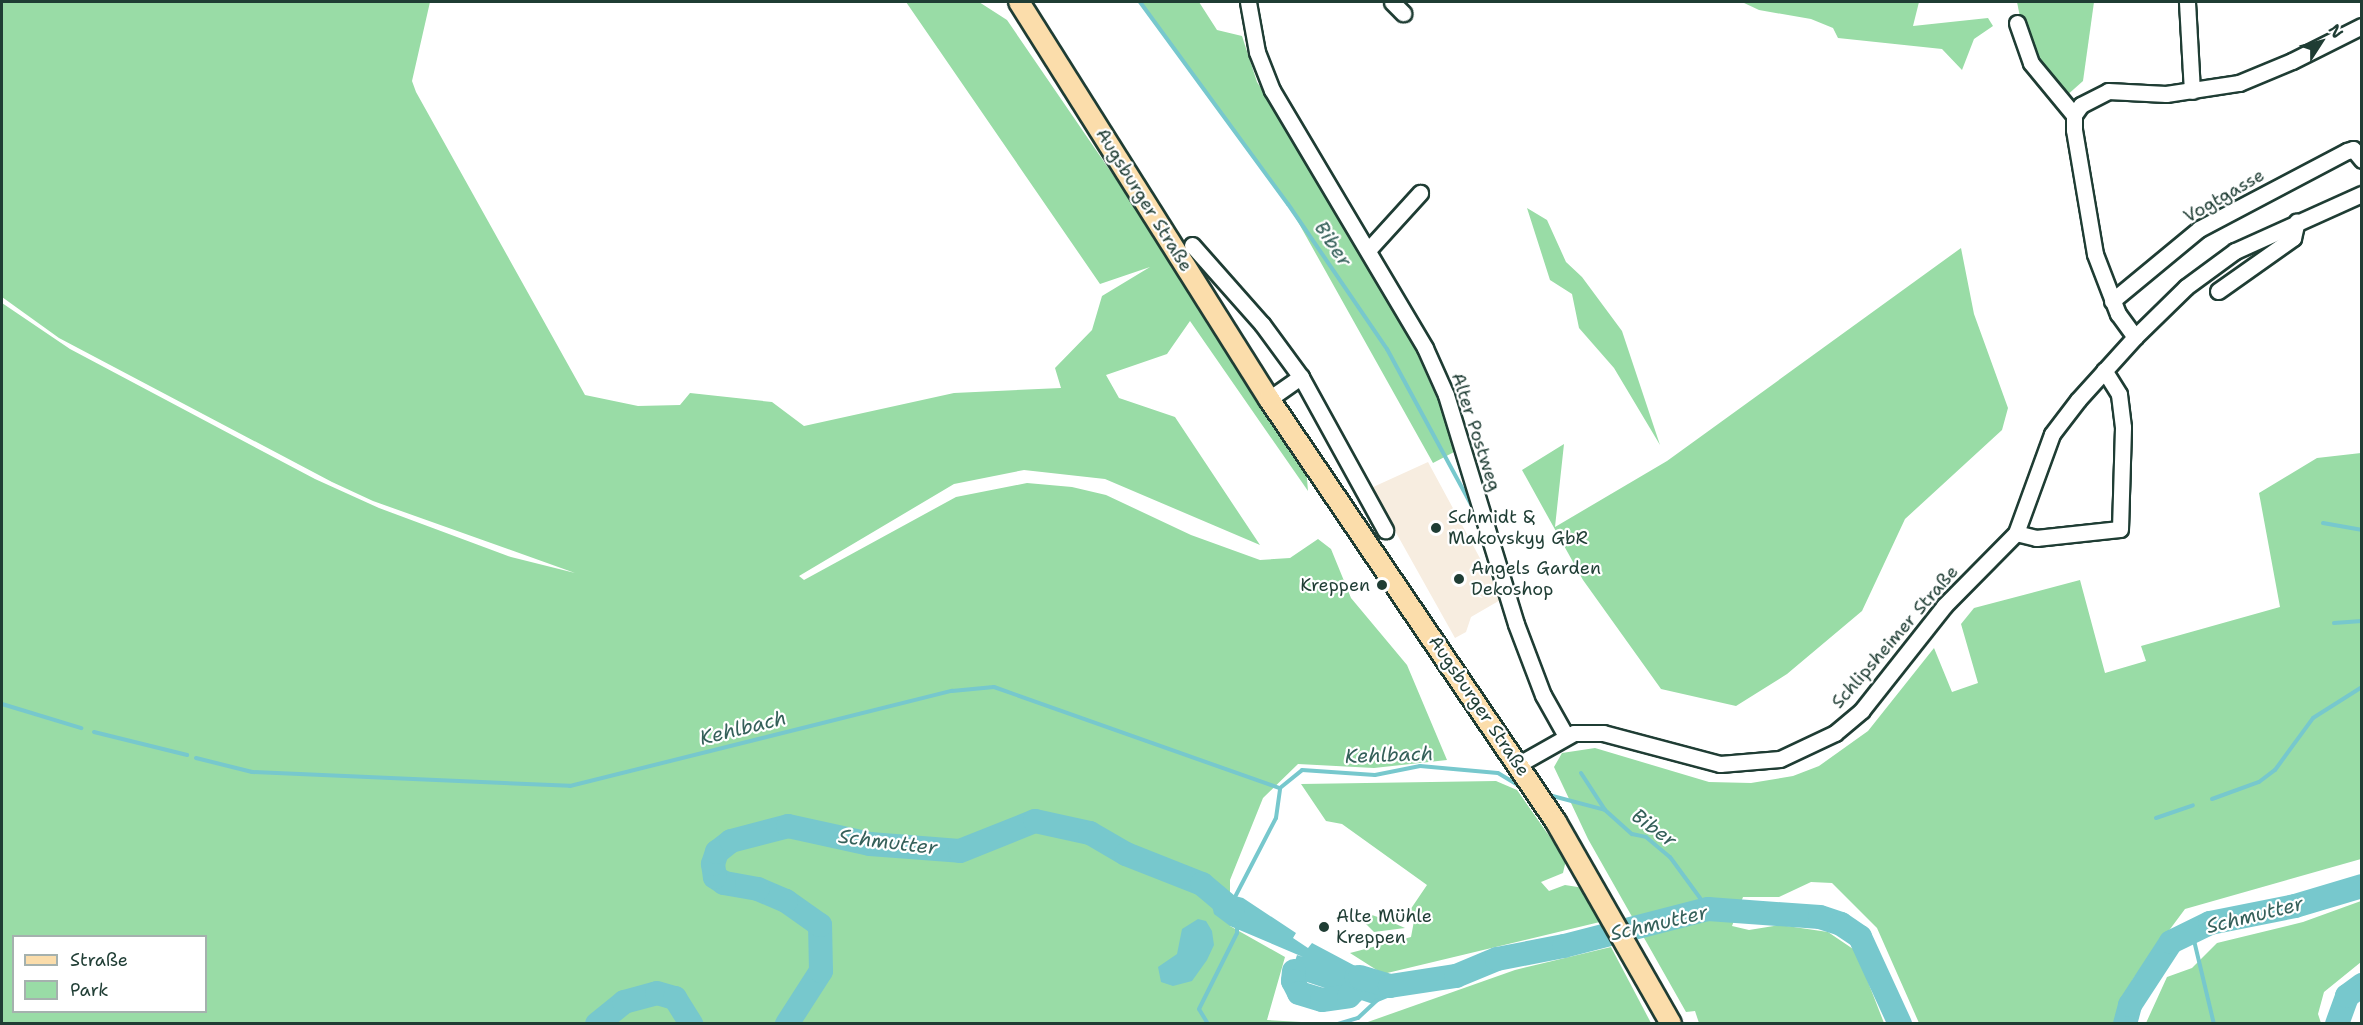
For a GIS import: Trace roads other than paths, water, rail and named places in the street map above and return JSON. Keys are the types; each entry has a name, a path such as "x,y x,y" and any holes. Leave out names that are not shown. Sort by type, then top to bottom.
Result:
{"main road":[{"name":"Augsburger Straße","path":"1019,2 1269,399 1556,822 1634,954 1671,1023"}],"street":[{"name":"Alter Postweg","path":"1248,2 1257,51 1272,90 1369,249 1425,348 1446,395 1516,624 1543,695 1566,736"},
{"path":"1392,2 1403,13"},
{"path":"2187,2 2192,92"},
{"path":"2017,23 2031,63 2074,115 2096,254 2112,301 2135,337"},
{"path":"2074,115 2091,96 2108,91 2192,92 2250,79 2361,26"},
{"name":"Vogtgasse","path":"2112,301 2199,229 2347,151 2353,149 2361,160"},
{"path":"1369,249 1420,194"},
{"name":"Schlipsheimer Straße","path":"1521,768 1566,736 1603,734 1720,764 1755,764 1801,753 1835,733 1862,710 1944,606 2016,533 2052,434 2104,370 2135,337 2212,267 2297,221 2361,194"},
{"path":"2218,291 2293,237 2297,221"},
{"name":"Augsburger Straße","path":"1192,245 1262,324 1301,377 1385,530"},
{"path":"2016,533 2036,538 2120,529 2123,427 2119,394 2104,370"},
{"path":"1269,399 1301,377"}],"water":[{"path":"1208,889 1243,898 1296,933 1293,938 1308,948 1312,943 1376,977 1388,978 1393,990 1390,997 1373,1004 1301,980 1293,967 1297,955 1303,957 1230,926 1214,914"},
{"path":"1198,919 1206,921 1212,931 1214,945 1207,960 1192,981 1173,986 1161,982 1158,967 1177,954 1182,929"}],"waterway":[{"name":"Biber","path":"1140,2 1288,204 1387,349 1475,512"},
{"path":"2323,523 2362,530"},
{"path":"2334,623 2362,621"},
{"name":"Kehlbach","path":"196,758 252,772 570,786 952,691 994,687 1280,788 1302,770 1375,775 1420,766 1498,773 1523,788"},
{"path":"2212,799 2259,782 2275,770 2313,718 2362,687"},
{"name":"Kehlbach","path":"2,704 81,728"},
{"name":"Kehlbach","path":"94,732 187,755"},
{"name":"Biber","path":"1581,773 1605,810 1632,834 1646,837 1670,857 1708,909"},
{"name":"Kehlbach","path":"1235,897 1276,818 1280,788"},
{"name":"Kehlbach","path":"1545,794 1605,810"},
{"path":"2156,818 2193,805"},
{"name":"Schmutter","path":"787,1024 821,971 820,925 786,901 758,889 724,883 715,877 713,864 717,852 731,841 788,826 870,844 960,851 1035,821 1090,833 1126,854 1202,884 1233,910"},
{"name":"Schmutter","path":"2125,1024 2130,1005 2171,942 2210,923 2295,906 2362,886"},
{"name":"Schmutter","path":"1360,977 1390,986 1456,976 1497,959 1564,946 1708,909 1820,917 1841,924 1860,937 1900,1024"},
{"path":"1208,1024 1199,1009 1237,933 1237,923"},
{"path":"2192,932 2214,1024"},
{"name":"Schmutter","path":"1294,971 1293,981 1299,993 1322,1000 1349,996 1365,980 1356,977"},
{"name":"Schmutter","path":"2337,1024 2347,996 2362,985"},
{"name":"Schmutter","path":"597,1024 624,1002 657,993 675,998 691,1024"},
{"path":"1338,1024 1358,1018 1377,1000"}],"place":[{"name":"Schmidt & Makovskyy GbR","path":"1436,528"},
{"name":"Angels Garden Dekoshop","path":"1459,579"},
{"name":"Kreppen","path":"1382,585"},
{"name":"Alte Mühle Kreppen","path":"1324,927"}]}
